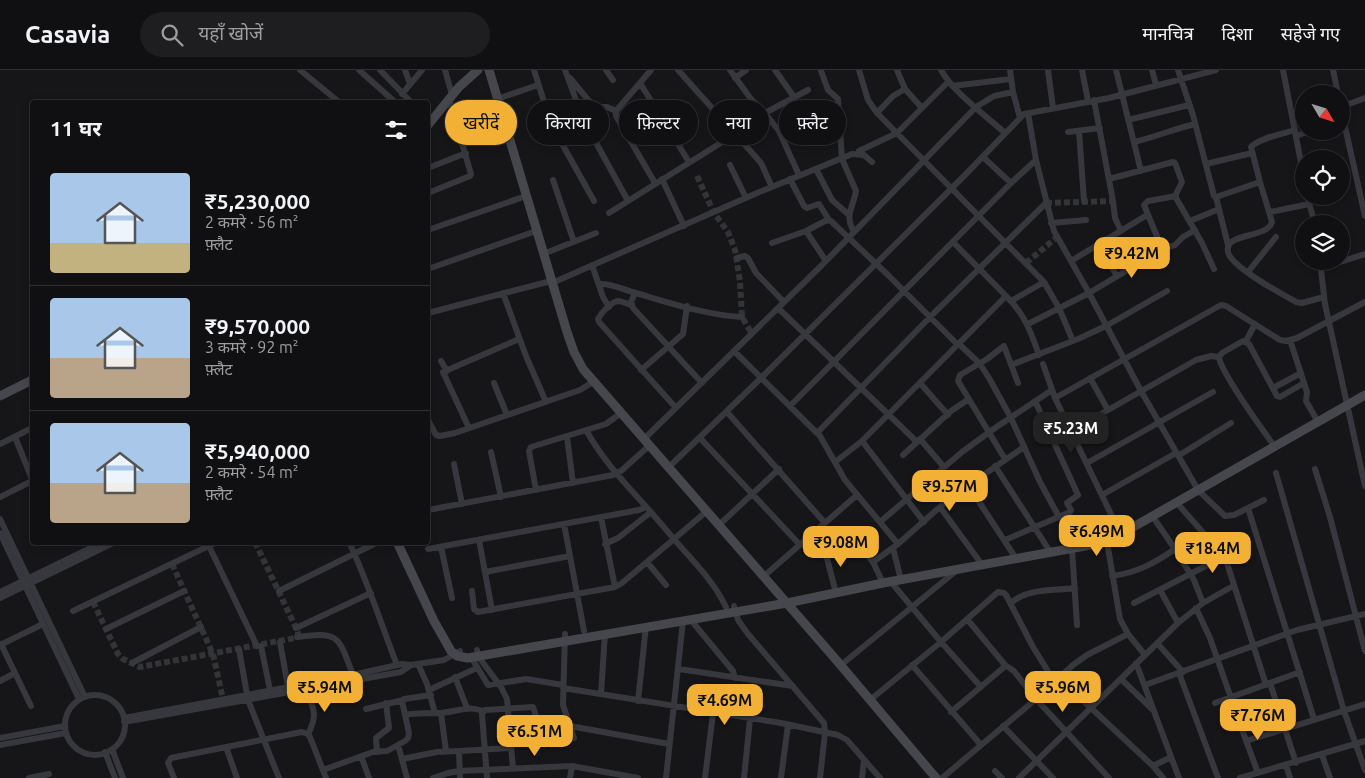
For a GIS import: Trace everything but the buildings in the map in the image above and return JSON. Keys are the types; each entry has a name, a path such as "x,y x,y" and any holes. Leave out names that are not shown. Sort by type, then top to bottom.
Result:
{"street":[{"path":"300,70 337,100"},
{"path":"359,70 393,100"},
{"path":"380,70 409,100"},
{"path":"405,70 410,84"},
{"path":"402,94 422,70"},
{"path":"430,192 470,176 466,153 444,70"},
{"path":"430,120 478,70"},
{"path":"489,70 574,352 593,382 708,511 936,778"},
{"path":"534,70 551,124 594,201"},
{"path":"606,70 613,80"},
{"path":"651,70 616,112 616,116 655,184"},
{"path":"678,70 708,104"},
{"path":"730,70 751,100"},
{"path":"735,78 746,70"},
{"path":"774,70 794,97"},
{"path":"814,70 822,70 828,90 838,99 842,159 856,191 848,214 851,235"},
{"path":"860,70 868,100 877,113 1044,282 1059,308 1073,341"},
{"path":"897,70 905,89 922,108"},
{"path":"941,70 950,84 1005,133"},
{"path":"1010,70 1013,92 1020,118"},
{"path":"1050,70 1053,108"},
{"path":"1082,70 1100,128 1115,218 1122,231"},
{"path":"1116,70 1141,171"},
{"path":"1152,70 1156,86"},
{"path":"1178,70 1195,124 1213,194 1216,197 1228,251 1233,260 1248,272 1296,302 1302,303 1324,297"},
{"path":"669,467 806,334 1020,118 1028,113 1121,95 1212,70"},
{"path":"1283,70 1295,128"},
{"path":"1333,70 1336,85"},
{"path":"566,72 592,104 598,108 607,107 616,112"},
{"path":"566,72 583,119 628,202"},
{"path":"859,151 897,133 950,84 1011,79"},
{"path":"640,83 689,162"},
{"path":"497,99 538,85"},
{"path":"877,113 892,96 905,89"},
{"path":"769,112 808,90"},
{"path":"430,510 573,483 621,471 676,408 783,301 826,261 976,106 994,96 1013,92"},
{"path":"1350,104 1365,98"},
{"path":"1128,120 1189,105"},
{"path":"1028,113 1036,160 1051,223 1123,359 1198,490 1225,516 1234,516 1264,500"},
{"path":"769,120 785,142 799,175"},
{"path":"1134,142 1165,134 1169,130 1195,124"},
{"path":"1068,132 1100,128"},
{"path":"1079,130 1084,201"},
{"path":"1228,245 1233,240 1266,230 1271,226 1272,222 1252,152 1253,144 1295,133"},
{"path":"1347,140 1365,216"},
{"path":"609,213 717,145"},
{"path":"745,145 761,163 772,187"},
{"path":"1206,164 1252,152"},
{"path":"430,167 466,153"},
{"path":"430,312 552,282 852,154 859,153 864,155 872,162"},
{"path":"983,157 1012,183"},
{"path":"790,406 1036,160"},
{"path":"1109,179 1173,162 1182,182 1176,196"},
{"path":"730,164 746,198"},
{"path":"816,168 832,200 848,214"},
{"path":"553,180 574,242"},
{"path":"662,180 684,226"},
{"path":"790,180 804,206 807,208 819,204 829,220 851,235 876,264 958,345 980,364 1011,418 1040,482 1059,517"},
{"path":"1216,197 1260,182"},
{"path":"430,229 526,196"},
{"path":"1160,250 1160,242 1144,208 1145,202 1176,196"},
{"path":"1176,196 1214,269"},
{"path":"817,433 930,317 1046,204"},
{"path":"1270,212 1304,205"},
{"path":"1190,221 1219,209"},
{"path":"1071,261 1147,215"},
{"path":"772,243 806,231 829,220"},
{"path":"1051,223 1086,220"},
{"path":"430,268 536,230"},
{"path":"1028,324 1089,292 1160,250 1175,245 1194,230"},
{"path":"806,231 826,261"},
{"path":"543,254 596,233"},
{"path":"1248,272 1276,237"},
{"path":"953,242 1009,298 1028,324 1039,355"},
{"path":"1098,245 1117,276"},
{"path":"1350,258 1365,254"},
{"path":"737,258 745,256 748,258 756,274 783,301"},
{"path":"592,265 602,297 609,307"},
{"path":"1321,270 1328,321 1365,486"},
{"path":"834,462 862,441 958,345 1009,298 1044,282"},
{"path":"599,284 616,286 635,293 726,316 742,316"},
{"path":"1011,365 1106,326 1167,291"},
{"path":"503,293 546,402"},
{"path":"631,305 635,293"},
{"path":"676,408 599,322 599,315 619,301 631,305 702,383"},
{"path":"1055,398 1221,305 1226,306 1280,340 1290,340 1365,302"},
{"path":"641,370 683,334 687,306"},
{"path":"778,308 944,467"},
{"path":"1072,431 1196,360 1211,356 1219,357 1243,341 1246,341 1255,324"},
{"path":"469,428 443,372 520,339"},
{"path":"1290,340 1307,392 1306,401 1318,422"},
{"path":"1246,341 1277,396 1280,397 1304,383"},
{"path":"1005,459 958,381 958,378 1004,346 1018,382"},
{"path":"734,351 817,433 857,495 880,522 896,546 901,580"},
{"path":"1219,357 1229,377 1275,447"},
{"path":"441,361 447,370"},
{"path":"1043,364 1055,398 1121,535"},
{"path":"1273,388 1301,373"},
{"path":"0,389 30,375"},
{"path":"1090,378 1108,410"},
{"path":"0,396 30,381"},
{"path":"430,424 434,433 440,436 580,390 593,382"},
{"path":"494,383 507,415"},
{"path":"920,383 948,415"},
{"path":"880,522 944,467 989,432 1052,390"},
{"path":"1087,463 1214,392"},
{"path":"566,637 584,631 836,593 1106,542 1365,395"},
{"path":"903,455 969,399"},
{"path":"1005,540 1070,512 1068,503 1077,497 1078,493 1035,401"},
{"path":"727,412 825,523"},
{"path":"536,490 529,451 531,447 606,424 621,413"},
{"path":"1102,495 1231,423"},
{"path":"0,444 30,429"},
{"path":"586,430 596,448 615,474 649,509 709,578 748,634 824,723 826,733 820,778"},
{"path":"15,437 30,475"},
{"path":"566,437 573,483"},
{"path":"700,438 800,545"},
{"path":"862,441 924,522"},
{"path":"873,562 896,546 940,506 1024,447"},
{"path":"491,452 501,496"},
{"path":"454,464 462,504"},
{"path":"996,466 1051,553"},
{"path":"719,524 779,469"},
{"path":"1315,469 1365,651"},
{"path":"1276,473 1344,711 1365,770"},
{"path":"0,497 30,481"},
{"path":"968,485 1017,560"},
{"path":"764,576 857,495"},
{"path":"1177,503 1227,563 1252,646 1285,728 1296,763"},
{"path":"940,506 983,566"},
{"path":"1248,508 1314,719"},
{"path":"428,549 649,509"},
{"path":"605,544 618,538 649,509"},
{"path":"472,591 475,611 492,610 615,587 622,584 708,511"},
{"path":"601,517 615,587"},
{"path":"1153,517 1191,574 1204,603"},
{"path":"0,519 44,624 82,698"},
{"path":"564,524 584,631"},
{"path":"0,533 27,582 82,698"},
{"path":"849,534 873,562 887,583 911,606 981,687"},
{"path":"479,540 492,610"},
{"path":"1106,542 1120,619 1128,634 1145,655"},
{"path":"0,598 97,545"},
{"path":"0,592 27,582 108,545"},
{"path":"73,611 207,545"},
{"path":"209,545 259,646 270,690"},
{"path":"350,545 371,593 397,665"},
{"path":"279,591 372,545"},
{"path":"399,545 434,621 461,657 566,637 605,633 686,620 731,608"},
{"path":"405,545 456,647 457,653"},
{"path":"441,547 452,598"},
{"path":"824,547 836,593"},
{"path":"1072,549 1077,625"},
{"path":"1112,576 1127,574 1145,568 1175,549"},
{"path":"485,572 570,556"},
{"path":"1134,603 1223,557"},
{"path":"647,562 666,584"},
{"path":"841,665 956,570"},
{"path":"1019,778 1178,623 1196,608 1233,586"},
{"path":"1011,602 1017,597 1027,594 1075,588"},
{"path":"1160,590 1178,623"},
{"path":"106,629 184,591"},
{"path":"870,700 998,592 1004,593 1011,602 1029,641 1057,680 1091,708 1153,766 1163,778"},
{"path":"296,628 371,593"},
{"path":"1196,608 1218,659 1231,698"},
{"path":"1145,685 1288,634 1319,624 1365,614"},
{"path":"967,619 1005,664 1014,671 1036,699 1109,778"},
{"path":"666,778 686,620"},
{"path":"686,620 733,671 735,678"},
{"path":"31,706 0,645 44,624"},
{"path":"638,701 646,626"},
{"path":"132,663 201,627"},
{"path":"601,694 605,633"},
{"path":"297,637 318,634 332,636 340,644 353,675"},
{"path":"942,778 1087,655 1128,634"},
{"path":"566,637 563,705 574,738"},
{"path":"280,642 288,687"},
{"path":"1157,643 1181,673 1218,778"},
{"path":"239,650 248,697 280,778"},
{"path":"248,697 270,690 397,665 415,665 444,660 457,653"},
{"path":"475,654 477,668 488,685 526,679 638,701 788,725 843,737 880,778"},
{"path":"475,654 507,699 513,769"},
{"path":"1136,663 1179,778"},
{"path":"951,712 1003,668 1005,664"},
{"path":"124,720 248,697 306,690 401,672 415,665"},
{"path":"415,665 425,677 438,713 446,751"},
{"path":"912,666 981,745"},
{"path":"366,709 430,693 455,677 477,668"},
{"path":"679,669 793,686"},
{"path":"1215,703 1300,672"},
{"path":"0,681 15,673"},
{"path":"455,677 467,708"},
{"path":"1121,679 1154,712"},
{"path":"306,690 314,712 308,734 326,778"},
{"path":"95,695 109,698 117,704 124,720 122,736 108,751 95,754 81,751 70,742 65,730 67,713 72,705 82,698 95,695"},
{"path":"323,770 361,756 387,750 405,741 409,736 403,700"},
{"path":"377,752 376,738 389,728 386,703"},
{"path":"1246,741 1365,704"},
{"path":"405,715 416,712 438,713 467,708 483,711 534,707 542,738"},
{"path":"483,711 487,778"},
{"path":"705,778 713,713"},
{"path":"1237,716 1258,773"},
{"path":"744,778 750,719"},
{"path":"782,778 788,725"},
{"path":"1003,726 1053,778"},
{"path":"402,759 446,751 484,750 542,738 547,740 571,728 669,744"},
{"path":"0,738 65,730"},
{"path":"0,745 65,730"},
{"path":"174,778 168,763 171,758 302,732 308,734"},
{"path":"1240,778 1365,742"},
{"path":"398,746 407,778"},
{"path":"226,747 237,778"},
{"path":"108,751 115,778"},
{"path":"108,751 123,778"},
{"path":"459,751 460,775"},
{"path":"1322,755 1330,778"},
{"path":"361,756 369,778"},
{"path":"1153,766 1172,757"},
{"path":"862,778 864,760"},
{"path":"1286,765 1290,778"},
{"path":"570,778 572,766"},
{"path":"433,778 486,770 572,766 609,775 638,778"},
{"path":"995,771 1002,778"},
{"path":"29,778 45,776"}],"tunnel":[{"path":"697,176 714,213 728,232 735,250 740,281 742,317 752,334"},
{"path":"1046,203 1113,201"},
{"path":"1026,263 1057,237"},
{"path":"93,602 118,654 123,659 140,667 295,638 298,632 256,545"},
{"path":"172,564 213,654 223,699"}]}
